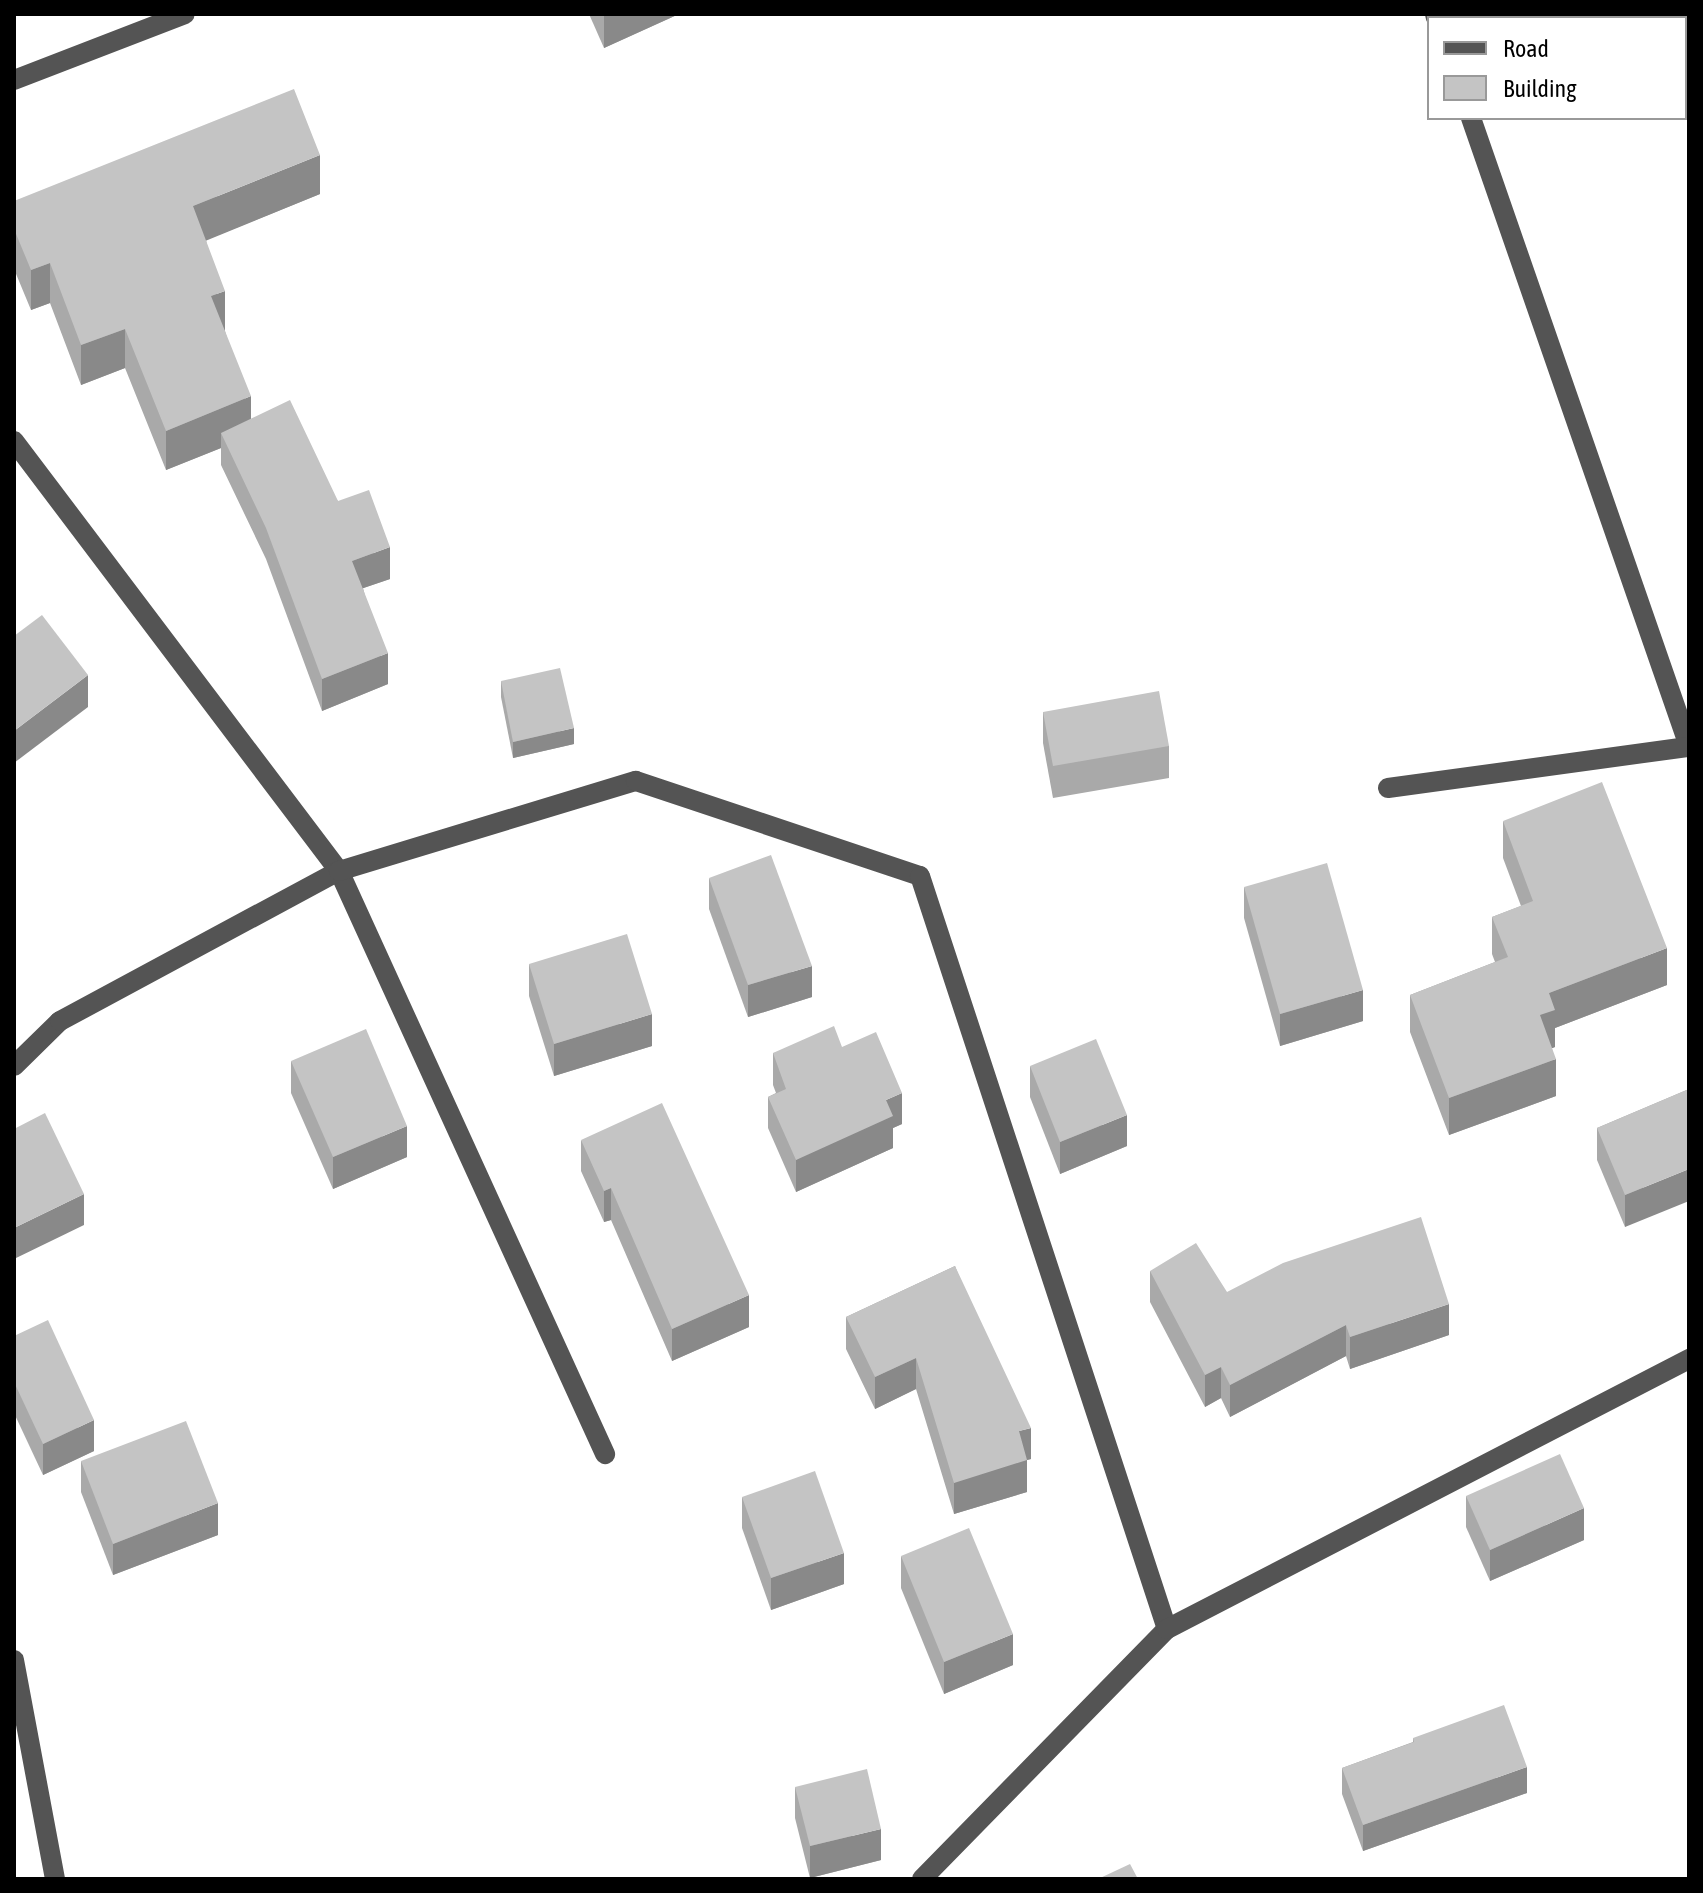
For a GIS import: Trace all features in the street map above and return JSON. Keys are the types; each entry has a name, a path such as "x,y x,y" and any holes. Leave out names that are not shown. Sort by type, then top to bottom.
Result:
{"street":[{"path":"14,80 185,14"},
{"path":"1388,788 1689,746 1472,120"},
{"path":"14,441 339,871 605,1454"},
{"path":"14,1066 60,1021 339,871 636,781 920,876 1167,1629"},
{"path":"922,1879 1167,1629 1689,1359"},
{"path":"14,1660 55,1879"}],"building":[{"path":"294,89 320,155 193,206 225,291 211,296 251,396 166,431 125,329 81,345 50,263 31,270 14,229 14,201"},
{"path":"290,400 338,501 369,490 390,547 352,561 388,653 322,679 266,528 221,433"},
{"path":"42,615 88,675 14,731 14,636"},
{"path":"560,668 574,728 513,742 501,681"},
{"path":"1159,691 1169,746 1053,766 1043,712"},
{"path":"1602,782 1667,948 1549,993 1555,1010 1540,1015 1556,1059 1449,1098 1410,995 1508,957 1492,917 1533,901 1503,821"},
{"path":"771,855 812,966 748,985 709,878"},
{"path":"1327,863 1363,990 1280,1014 1244,887"},
{"path":"627,934 652,1014 554,1044 529,964"},
{"path":"834,1026 842,1047 876,1032 902,1093 886,1100 893,1116 796,1160 768,1097 786,1089 773,1053"},
{"path":"366,1029 407,1126 333,1157 291,1061"},
{"path":"1096,1039 1127,1115 1060,1142 1030,1066"},
{"path":"1689,1089 1689,1169 1625,1195 1597,1128"},
{"path":"662,1103 749,1295 672,1329 611,1188 604,1191 581,1140"},
{"path":"45,1113 84,1194 14,1228 14,1129"},
{"path":"1421,1217 1449,1304 1350,1337 1346,1325 1230,1385 1221,1367 1205,1375 1150,1271 1196,1243 1227,1292 1283,1263"},
{"path":"955,1266 1031,1428 1019,1431 1027,1460 954,1483 916,1358 875,1377 846,1317"},
{"path":"48,1320 94,1420 43,1444 14,1382 14,1336"},
{"path":"186,1421 218,1503 113,1544 81,1461"},
{"path":"1560,1454 1584,1508 1490,1550 1466,1496"},
{"path":"815,1471 844,1553 771,1578 742,1497"},
{"path":"969,1528 1013,1634 944,1662 901,1556"},
{"path":"1504,1705 1527,1767 1363,1825 1342,1768"},
{"path":"867,1769 881,1829 810,1846 795,1787"},
{"path":"1130,1864 1138,1879 1098,1879"}]}
